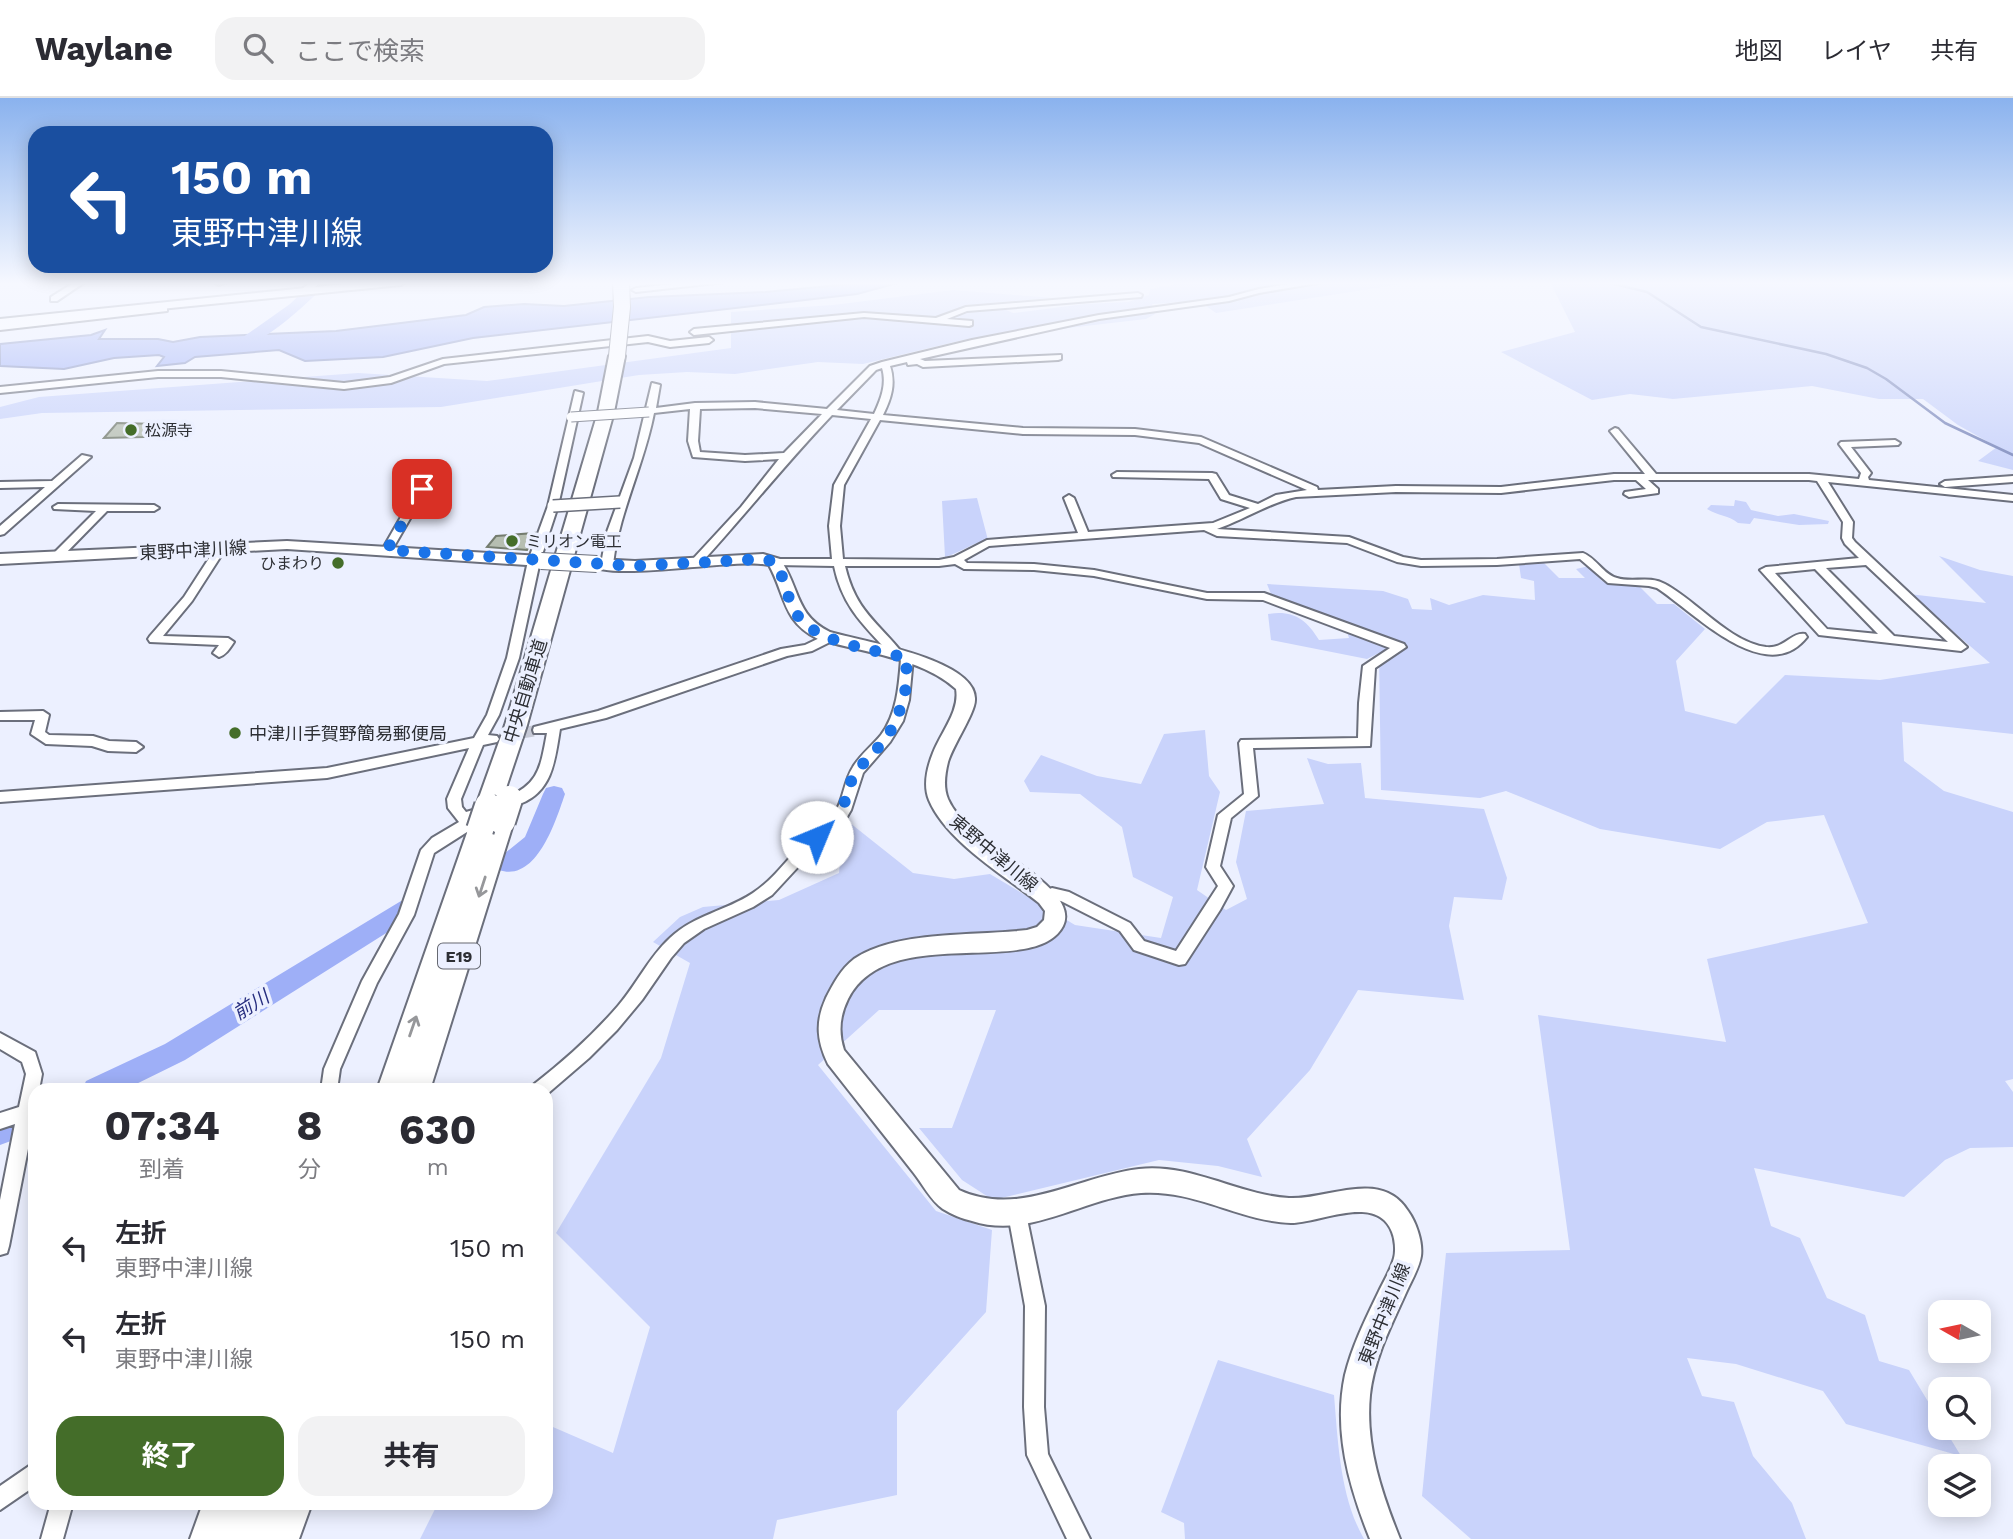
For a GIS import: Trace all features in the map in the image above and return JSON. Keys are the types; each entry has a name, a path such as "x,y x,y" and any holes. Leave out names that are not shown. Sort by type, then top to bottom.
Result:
{"highway":[{"name":"中央自動車道","path":"623,349 623,355"},
{"name":"中央自動車道","path":"417,1083 490,814 624,349"},
{"name":"中央自動車道","path":"394,1083 490,814"},
{"path":"227,1539 237,1510"},
{"path":"261,1539 271,1510"}],"main road":[{"name":"東野中津川線","path":"0,559 287,545 602,564 763,559 775,562 798,617 811,630 950,671 961,680 969,694 946,745 936,778 935,794 940,807 950,819 1046,897 1053,906 1054,923 1044,933 1014,941 902,951 876,958 849,977 830,1016 830,1046 950,1199 976,1212 1017,1214 1131,1183 1169,1180 1285,1210 1322,1208 1357,1199 1372,1200 1396,1214 1405,1225 1409,1239 1408,1256 1366,1351 1360,1372 1355,1415 1364,1480 1385,1539"}],"street":[{"path":"0,390 158,374 221,373 344,386 391,380 443,362 557,349"},
{"path":"696,562 745,509 787,456 832,413 863,376 886,367 962,349"},
{"path":"886,367 919,361 923,364 1058,357"},
{"path":"546,1083 614,1020 647,980 654,965 678,939 710,917 756,899 786,875 817,837 841,816 849,785 858,769 887,738 897,718 905,695 903,657 865,619 849,597 838,562 835,526 840,482 878,418 887,391 886,367"},
{"path":"602,564 620,502 631,479 655,385"},
{"path":"490,814 463,818 458,814 454,799 485,741 510,667 553,506 578,393"},
{"path":"571,416 649,412 695,406 755,405 1023,431 1135,432 1201,440 1318,491"},
{"path":"695,406 693,441 696,455 745,458 787,456"},
{"path":"1615,430 1654,478"},
{"path":"1866,483 1863,476 1866,473 1844,444 1895,443"},
{"path":"0,532 86,457"},
{"path":"1117,475 1212,476 1225,497 1257,508"},
{"path":"775,562 939,563 957,560 987,543 1204,527 1230,522 1280,497 1318,491 1501,490 1593,478 1820,478 2013,498"},
{"path":"1629,494 1654,491 1640,478"},
{"path":"1820,478 1848,522 1847,538 1850,544 1961,647 1823,632 1766,570 1868,561"},
{"path":"1907,488 1923,482 1951,484 2013,479"},
{"path":"0,485 54,484"},
{"path":"387,550 422,489"},
{"path":"1069,498 1084,535"},
{"path":"553,506 620,502"},
{"path":"58,507 153,508"},
{"path":"57,556 104,508"},
{"path":"1204,527 1217,533 1349,540 1393,557 1421,563 1497,562 1583,556 1612,581 1648,582 1661,586 1714,625 1756,649 1779,651 1801,637"},
{"path":"219,653 228,642 154,639 188,599 221,548"},
{"path":"957,560 964,566 1034,567 1094,573 1207,596 1264,597 1400,647 1369,666 1365,743 1246,743 1251,796 1225,815 1213,867 1226,886 1179,959 1139,946 1125,928 1064,896 1052,894 1046,897"},
{"path":"1817,565 1890,639"},
{"path":"539,730 601,715 785,652 808,648 830,637"},
{"path":"0,716 43,715 38,734 40,737 136,747"},
{"path":"330,1083 332,1069 370,981 406,915 428,850 462,828 537,790 546,771 554,727"},
{"path":"0,797 327,773 485,741"},
{"path":"0,1040 29,1057 34,1074 32,1083"},
{"path":"0,1245 28,1107"},
{"path":"0,1121 27,1112"},
{"path":"1017,1214 1035,1306 1034,1394 1038,1455 1079,1539"},
{"path":"0,1499 28,1478"},
{"path":"52,1539 60,1510"},
{"path":"201,1539 211,1510"},
{"path":"288,1539 298,1510"}],"shaded area":[{"path":"722,349 924,349 863,364 818,362 735,374 687,372 639,375 441,407 42,413 0,419 0,407 39,397 358,373 487,381"},
{"path":"1511,349 2013,349 2013,470 1978,461 1997,447 1958,425 1923,399 1879,399 1812,386 1673,399 1630,394 1592,400 1501,352"},
{"path":"977,498 988,540 945,557 942,501"},
{"path":"1735,500 1746,502 1751,510 1778,516 1794,514 1829,521 1828,524 1799,525 1754,518 1750,524 1738,523 1707,509 1711,505 1734,506"},
{"path":"1939,556 1980,570 2013,576 2013,734 1902,722 1904,761 1944,791 2013,812 2013,1079 2005,1081 2013,1092 2013,1147 1970,1148 1945,1160 1904,1197 1754,1168 1771,1226 1800,1238 1827,1298 1865,1315 1879,1361 1909,1370 1928,1401 1928,1440 1951,1440 1960,1454 1846,1424 1823,1391 1736,1364 1687,1358 1702,1396 1734,1402 1753,1456 1792,1503 1806,1539 1471,1539 1422,1496 1446,1253 1570,1250 1538,1015 1726,1042 1707,959 1868,923 1824,815 1767,822 1720,849 1600,829 1506,791 1480,798 1381,790 1379,653 1367,659 1271,640 1268,614 1277,613 1292,615 1304,621 1319,640 1349,638 1344,623 1271,594 1267,584 1383,591 1408,599 1412,609 1432,610 1430,598 1449,605 1483,595 1535,600 1534,581 1521,578 1519,564 1543,562 1559,578 1585,578 1576,569 1589,566 1602,581 1640,587 1657,604 1674,604 1705,629 1676,661 1685,711 1736,724 1785,675 1880,680 1990,663 1909,594 1986,603"},
{"path":"1205,730 1209,776 1220,792 1197,890 1226,910 1247,899 1236,862 1246,811 1324,804 1307,758 1328,764 1361,763 1365,798 1484,809 1507,878 1502,900 1454,897 1449,926 1464,1000 1358,990 1310,1070 1247,1139 1262,1177 1218,1166 1159,1160 993,1200 962,1180 919,1128 952,1128 996,1010 879,1010 818,1065 936,1211 992,1230 986,1312 897,1411 897,1495 777,1520 773,1539 420,1539 434,1510 553,1510 553,1427 613,1453 650,1327 556,1233 661,1058 690,963 653,942 680,917 703,907 779,900 839,873 841,851 850,823 913,873 954,879 990,874 1075,925 1161,938 1173,897 1133,877 1122,827 1080,794 1030,792 1024,781 1041,755 1097,776 1141,784 1164,734"},
{"path":"1218,1360 1334,1395 1345,1487 1364,1539 1185,1539 1184,1523 1161,1512"}],"water":[{"path":"0,349 420,349 383,357 305,361 279,350 195,357 185,363 157,366 164,357 114,358 64,369 0,366"}],"building":[{"name":"松源寺","path":"117,423 157,424 144,437 104,438"},
{"name":"ミリオン電工","path":"535,533 527,550 487,547 496,536"}],"waterway":[{"path":"1804,349 1867,368 1945,423 2013,455"},
{"name":"前川","path":"507,864 533,844 554,794"},
{"name":"前川","path":"111,1083 175,1052 401,911"},
{"name":"前川","path":"0,1132 28,1122"}],"tunnel":[{"path":"506,736 539,730"}],"place":[{"name":"松源寺","path":"131,430"},
{"name":"ミリオン電工","path":"512,541"},
{"name":"ひまわり","path":"338,563"},
{"name":"中津川手賀野簡易郵便局","path":"235,733"}],"route":[{"path":"422,489 387,550 635,566 763,559 775,562 793,608 811,630 853,645 907,658 905,695 887,738 858,769 849,785 841,816 817,837"}]}
